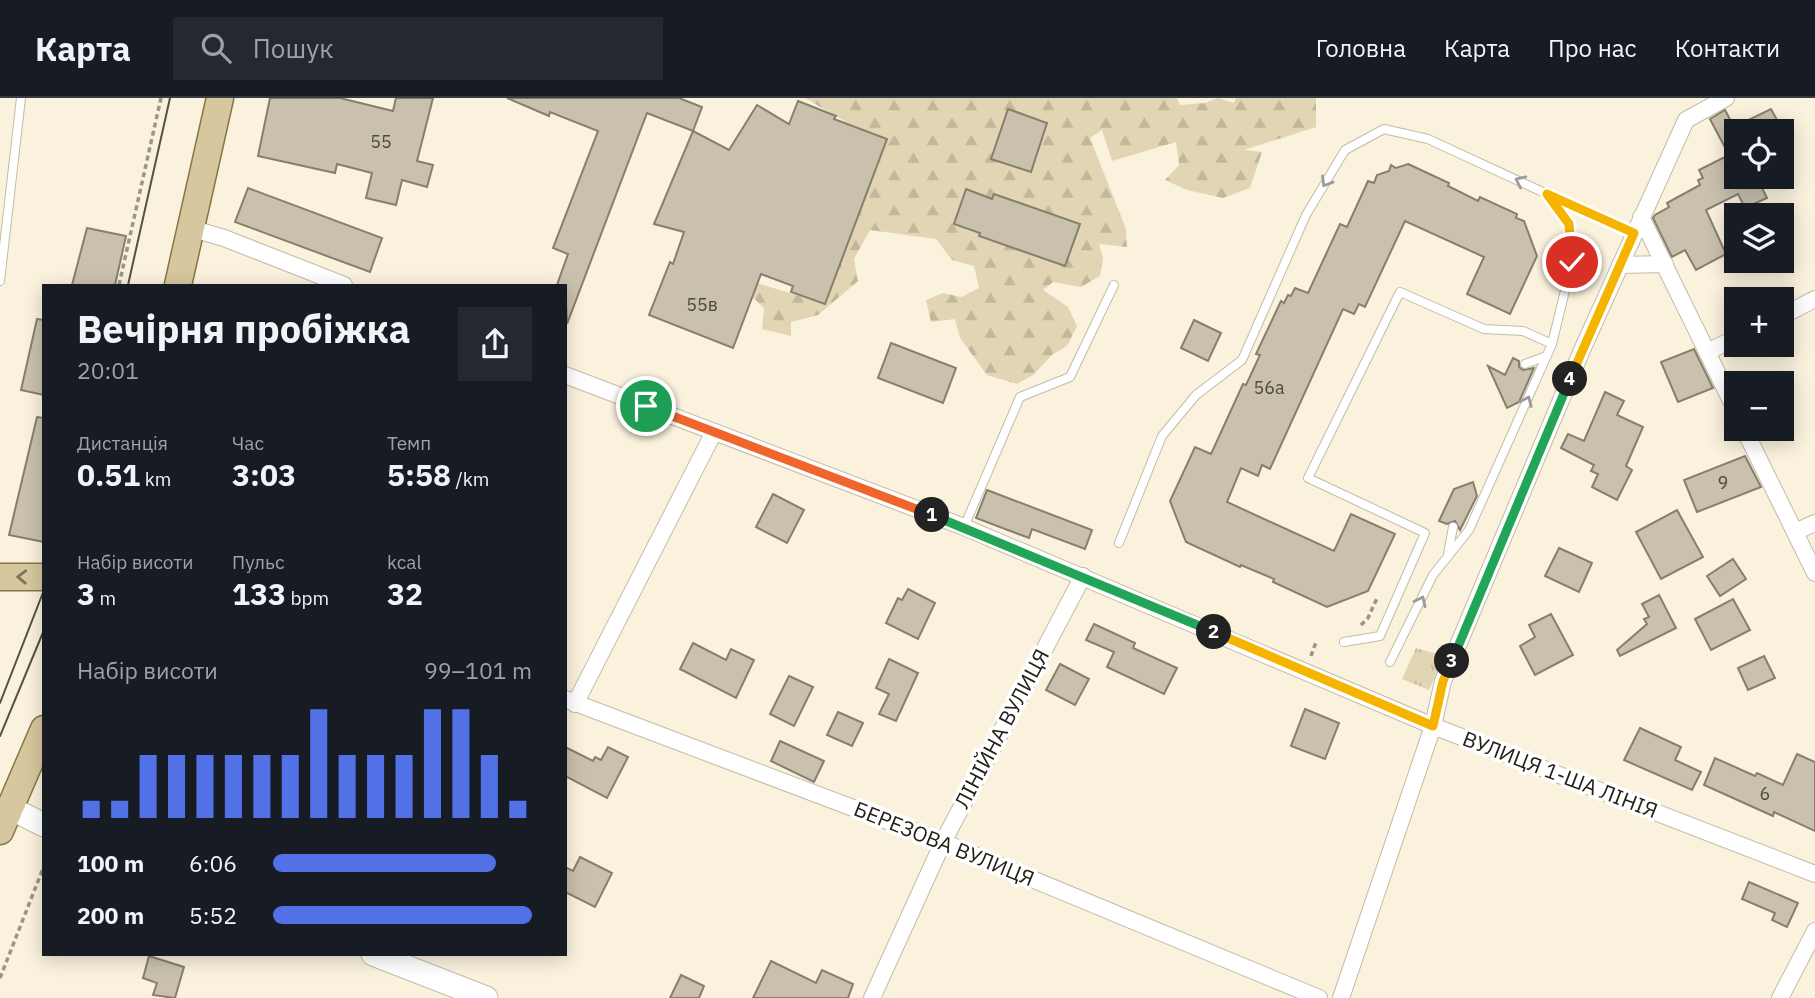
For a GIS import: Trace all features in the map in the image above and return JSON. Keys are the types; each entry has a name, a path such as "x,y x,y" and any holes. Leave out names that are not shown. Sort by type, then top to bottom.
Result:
{"main road":[{"path":"178,284 220,98"},
{"path":"0,577 42,577"},
{"path":"42,733 3,811 42,824"},
{"path":"378,956 486,998"}],"street":[{"path":"1341,998 1433,726 1443,681 1620,265 1686,120 1726,98"},
{"path":"1641,217 1724,387"},
{"path":"190,228 224,237 342,284"},
{"path":"1620,265 1665,264"},
{"path":"1794,310 1815,299"},
{"path":"1707,352 1724,344"},
{"name":"ВУЛИЦЯ 1-ША ЛІНІЯ","path":"567,376 964,527 1433,726 1815,874"},
{"path":"570,701 714,432"},
{"path":"1751,441 1815,573"},
{"path":"1795,532 1815,523"},
{"name":"ЛІНІЙНА ВУЛИЦЯ","path":"872,998 943,842 1083,576"},
{"name":"БЕРЕЗОВА ВУЛИЦЯ","path":"570,701 943,842 1319,998"},
{"path":"1780,998 1815,931"}],"lane":[{"path":"0,281 21,98"},
{"path":"1119,543 1162,436 1196,395 1242,360 1306,215 1345,150 1384,129 1428,139 1634,233"},
{"path":"1390,662 1433,575 1469,530 1552,344 1572,262 1569,224 1547,194"},
{"path":"964,527 1020,397 1070,377 1114,285"},
{"path":"1344,642 1380,636 1425,533 1308,478 1400,292 1483,329 1524,331 1552,344"},
{"path":"1525,364 1547,356"},
{"path":"1447,557 1453,527"}],"path":[{"path":"119,284 160,98"},
{"path":"1368,618 1378,596"},
{"path":"0,978 42,871"}],"green space":[{"path":"805,98 1177,98 1180,105 1205,103 1218,98 1234,103 1236,98 1316,98 1316,127 1244,150 1262,152 1250,188 1223,198 1187,190 1165,180 1179,165 1176,142 1112,161 1102,130 1090,138 1126,229 1127,247 1099,244 1103,258 1100,276 1081,287 1053,282 1043,290 1068,307 1077,326 1067,346 1053,354 1033,375 1017,384 987,375 960,338 955,319 931,322 926,300 943,293 961,297 979,288 974,266 952,260 936,239 870,230 854,259 858,281 818,315 791,322 791,336 762,329 764,308 738,284 735,276 825,304 886,139 853,126"},
{"path":"1416,648 1444,656 1429,690 1402,679"}],"building":[{"path":"270,98 340,98 393,111 396,98 433,98 417,161 433,165 427,187 402,180 396,205 366,198 372,173 337,164 335,173 258,156"},
{"path":"507,98 679,98 702,107 693,131 647,113 567,324 567,284 557,284 568,254 553,248 598,131 550,112 549,116"},
{"path":"798,101 836,116 834,119 887,139 825,304 791,292 793,286 761,274 733,348 649,315 670,262 673,264 684,232 654,224 693,131 729,150 757,105 789,124"},
{"path":"1008,109 1047,123 1031,172 991,159"},
{"path":"1771,109 1776,119 1750,119"},
{"path":"1725,110 1730,119 1724,119 1724,146 1710,119"},
{"path":"1724,158 1724,189 1762,189 1767,198 1756,203 1742,203 1738,194 1706,210 1724,255 1696,270 1685,250 1672,257 1653,218 1669,207 1667,203 1700,185 1698,180 1703,178 1699,170"},
{"path":"1408,164 1449,183 1448,186 1478,201 1480,197 1517,214 1516,218 1524,221 1537,256 1510,314 1467,294 1484,257 1405,221 1365,307 1359,304 1354,314 1343,309 1270,469 1262,465 1258,476 1241,468 1227,502 1334,551 1351,514 1395,534 1368,591 1327,607 1273,582 1274,579 1241,565 1240,567 1186,542 1170,501 1195,447 1211,454 1243,384 1246,385 1260,355 1256,354 1281,301 1284,303 1295,288 1308,293 1340,224 1347,227 1368,181 1374,183 1377,175 1389,171 1391,165 1396,168"},
{"path":"248,188 382,238 370,272 235,222"},
{"path":"966,189 992,199 994,194 1080,224 1065,266 979,236 980,233 954,224"},
{"path":"87,228 126,236 115,284 72,284"},
{"path":"37,319 42,320 42,395 21,390"},
{"path":"1194,320 1221,333 1208,361 1181,348"},
{"path":"891,343 956,368 943,403 878,378"},
{"path":"1694,349 1713,388 1678,402 1661,362"},
{"path":"1513,358 1519,361 1519,367 1523,370 1534,368 1519,402 1507,408 1488,366 1505,375"},
{"path":"1605,392 1624,401 1617,415 1643,427 1626,466 1632,470 1617,500 1592,487 1598,474 1591,471 1594,465 1561,448 1568,434 1584,441"},
{"path":"37,417 42,418 42,542 9,535"},
{"path":"1745,456 1761,487 1697,512 1684,480"},
{"path":"1473,482 1477,496 1460,530 1455,521 1447,524 1439,521 1454,489"},
{"path":"987,490 1092,530 1085,549 1032,529 1029,538 976,518"},
{"path":"773,494 804,510 787,543 756,527"},
{"path":"1677,510 1703,557 1661,579 1636,532"},
{"path":"1559,548 1592,563 1579,592 1545,576"},
{"path":"1733,559 1746,579 1720,596 1707,576"},
{"path":"908,589 935,603 918,639 886,623 898,598 902,600"},
{"path":"1659,595 1676,628 1620,656 1617,650 1647,624 1644,619 1649,617 1642,604"},
{"path":"1733,599 1750,630 1711,650 1695,619"},
{"path":"1551,614 1573,655 1535,675 1520,646 1535,637 1529,625"},
{"path":"1094,624 1135,643 1133,648 1177,668 1164,694 1107,667 1114,652 1086,640"},
{"path":"693,643 726,660 731,649 754,660 736,698 680,669"},
{"path":"1764,656 1775,678 1748,690 1738,668"},
{"path":"889,659 918,673 896,721 879,714 889,694 876,688"},
{"path":"1060,664 1089,679 1075,705 1046,690"},
{"path":"789,676 813,687 794,726 770,714"},
{"path":"1305,709 1339,723 1325,759 1291,746"},
{"path":"838,712 863,723 852,746 827,735"},
{"path":"1640,728 1681,747 1675,760 1701,772 1692,790 1624,760"},
{"path":"780,741 824,761 814,782 771,761"},
{"path":"608,747 628,757 607,798 567,777 567,748 593,761 595,757 601,760"},
{"path":"1797,754 1815,762 1815,831 1774,812 1773,816 1704,785 1715,758 1783,785"},
{"path":"580,857 612,873 595,907 567,893 567,868 573,871"},
{"path":"1749,882 1798,903 1787,927 1772,920 1775,913 1742,899"},
{"path":"149,956 184,967 175,998 153,995 157,983 143,978"},
{"path":"771,961 816,983 822,970 853,984 848,998 753,998"},
{"path":"681,975 704,986 699,998 670,998"}],"tram line":[{"path":"128,284 170,98"},
{"path":"0,703 42,595"},
{"path":"0,736 42,635"}],"route":[{"path":"646,406 964,527 1433,726 1443,681 1634,233 1547,194 1569,224 1572,262"}]}
